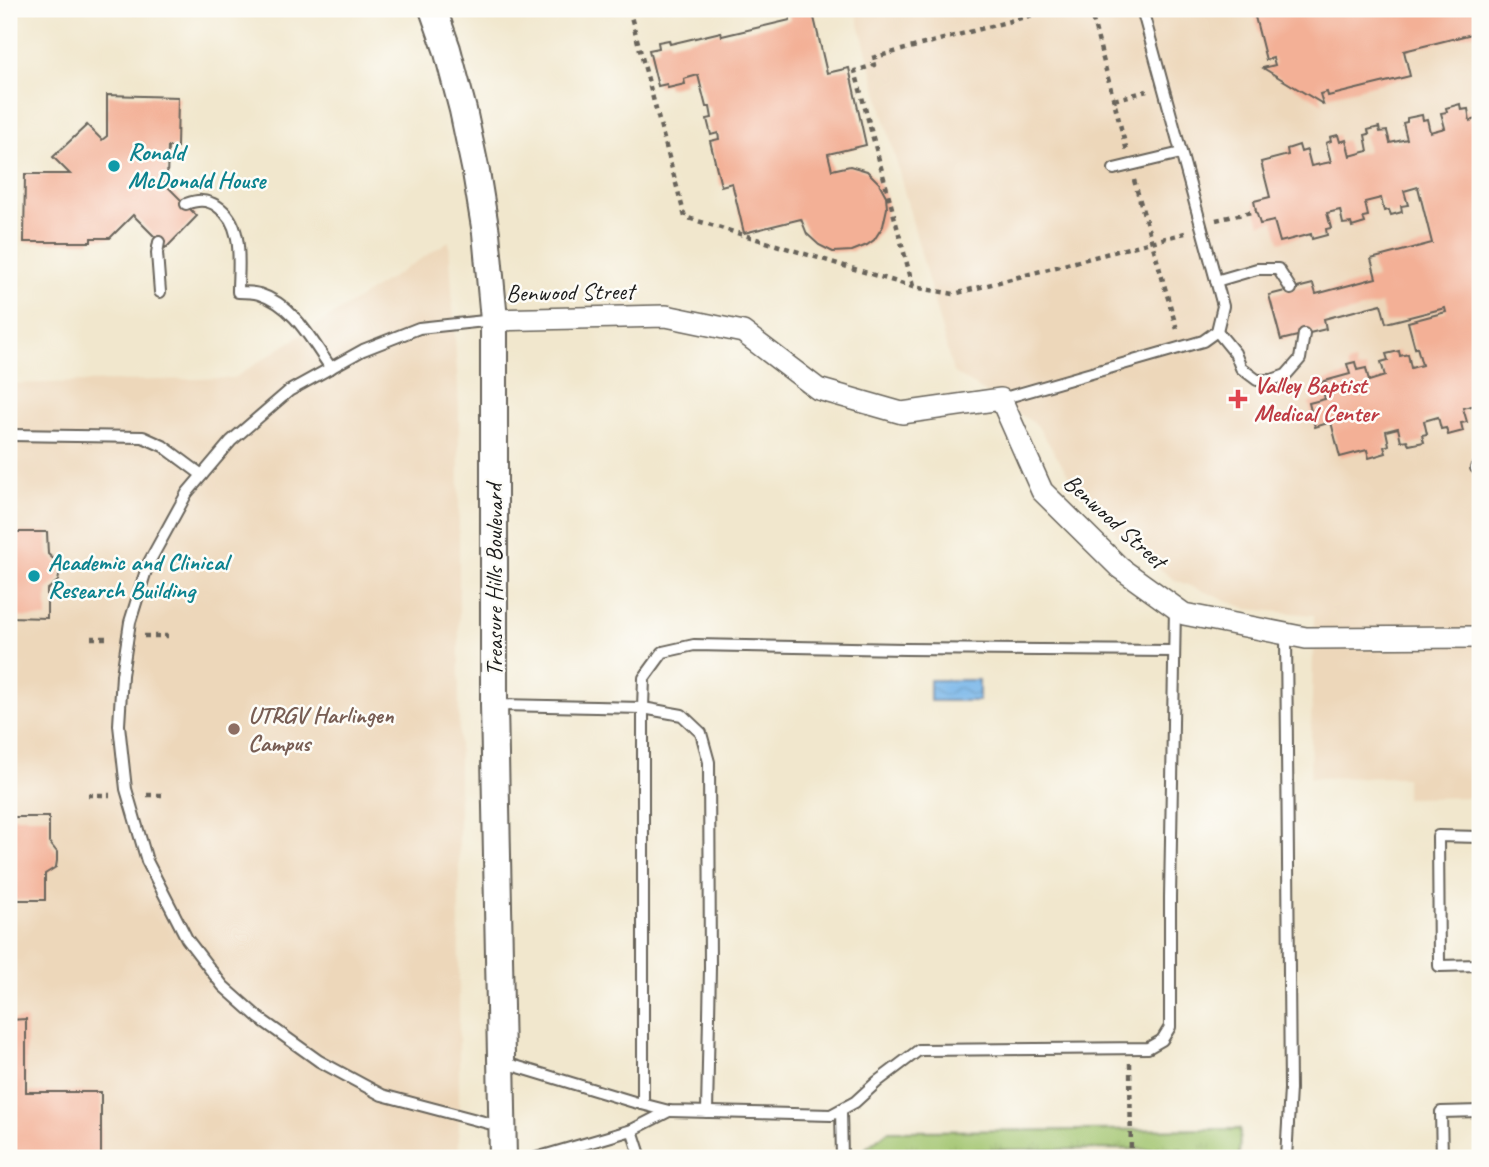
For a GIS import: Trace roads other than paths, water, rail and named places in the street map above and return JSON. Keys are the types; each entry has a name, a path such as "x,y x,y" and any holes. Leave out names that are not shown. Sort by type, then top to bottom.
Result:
{"street":[{"name":"Treasure Hills Boulevard","path":"433,9 447,49 476,172 486,233 494,320 494,705 503,1158"},
{"name":"Benwood Street","path":"494,320 666,316 743,332 818,388 902,413 1001,399 1042,491 1121,568 1184,614 1306,638 1480,637"}],"lane":[{"path":"1001,399 1203,341 1217,331 1223,306 1142,9"},
{"path":"1114,169 1181,153"},
{"path":"186,204 199,200 214,205 227,214 236,229 238,292 257,293 277,302 293,314 331,368"},
{"path":"159,242 159,292"},
{"path":"1216,281 1257,269 1278,269 1291,289"},
{"path":"494,320 419,328 363,350 289,391 231,441 187,493 148,564 130,622 122,675 119,725 126,789 147,861 187,939 223,986 259,1018 319,1061 382,1095 503,1127"},
{"path":"1217,331 1235,353 1241,368 1257,380 1272,380 1286,375 1300,359 1304,334"},
{"path":"9,435 143,437 163,446 202,475"},
{"path":"502,1062 669,1111 831,1115 855,1102 878,1080 919,1050 1149,1048 1162,1040 1170,1027 1175,607"},
{"path":"1286,634 1290,1089 1286,1158"},
{"path":"643,1104 644,678 663,652 694,645 1174,650"},
{"path":"494,705 643,708 682,715 701,733 709,762 710,968 707,1112"},
{"path":"1480,836 1438,836 1439,966 1480,965"},
{"path":"841,1110 842,1158"},
{"path":"536,1158 632,1130 669,1111"},
{"path":"1441,1158 1441,1112 1480,1111"},
{"path":"632,1130 641,1158"}],"water":[{"path":"930,680 979,680 979,701 930,701"}],"place":[{"name":"Ronald McDonald House","path":"114,166"},
{"name":"Valley Baptist Medical Center","path":"1238,399"},
{"name":"Academic and Clinical Research Building","path":"34,576"},
{"name":"UTRGV Harlingen Campus","path":"234,729"}]}
